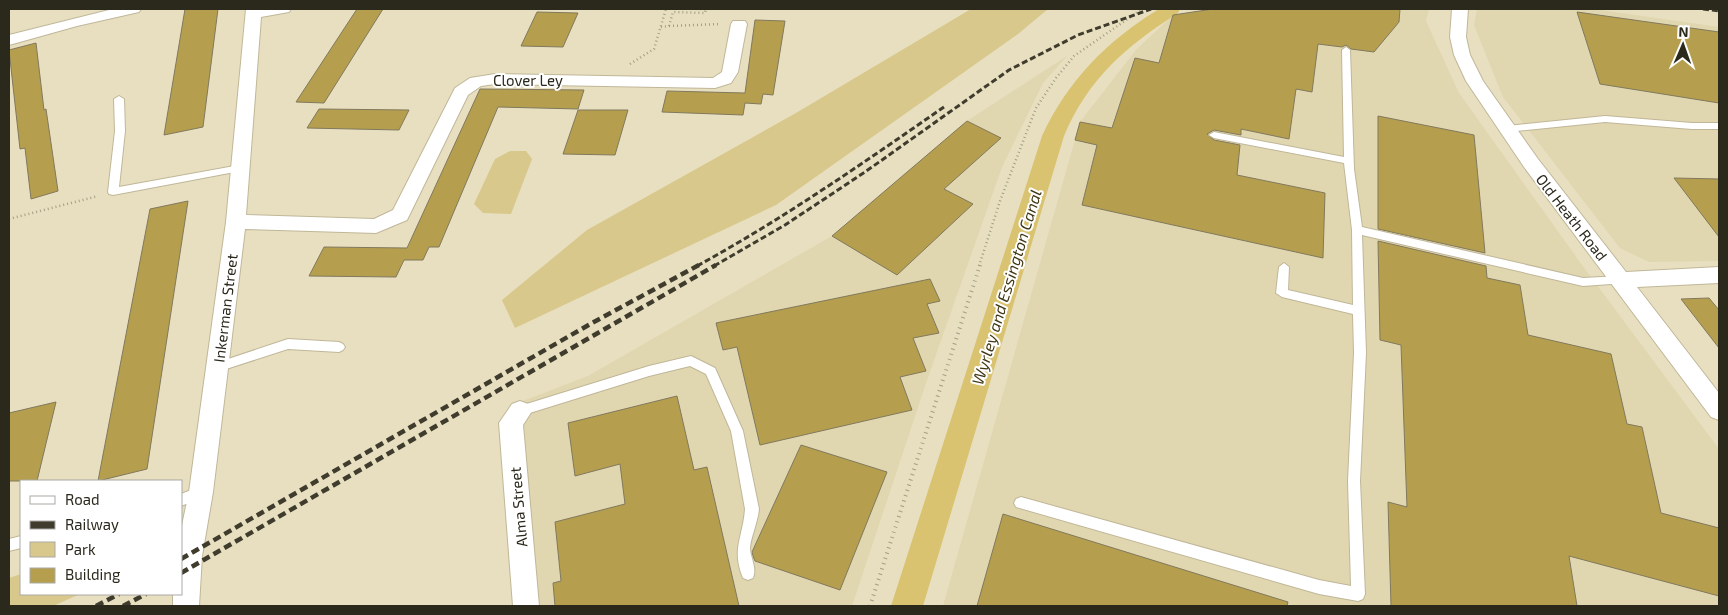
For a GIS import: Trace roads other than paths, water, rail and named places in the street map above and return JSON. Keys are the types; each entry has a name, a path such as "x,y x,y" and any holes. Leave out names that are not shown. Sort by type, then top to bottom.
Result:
{"street":[{"path":"9,40 74,22 133,9"},
{"path":"254,11 283,9"},
{"name":"Old Heath Road","path":"1460,9 1458,37 1462,55 1474,81 1531,163 1719,410"},
{"name":"Inkerman Street","path":"186,606 189,556 201,492 236,222 254,11"},
{"name":"Clover Ley","path":"236,222 376,226 400,215 461,92 476,82 495,79 715,83 730,72 739,24"},
{"path":"1621,280 1719,275"},
{"name":"Alma Street","path":"520,411 511,423 526,606"}],"lane":[{"path":"1021,503 1319,587 1358,594 1354,481 1360,353 1360,310 1357,230 1349,161 1346,50"},
{"path":"119,99 120,131 113,192 240,168"},
{"path":"1507,129 1605,119 1692,126 1719,126"},
{"path":"1214,135 1349,161"},
{"path":"1357,230 1583,282 1621,280"},
{"path":"1284,267 1282,293 1360,310"},
{"path":"217,366 288,344 339,346"},
{"path":"520,411 649,371 691,361 712,370 737,431 752,509 751,522 743,548 748,573"},
{"path":"182,500 201,492"}],"waterway":[{"name":"Wyrley and Essington Canal","path":"907,606 1058,124 1078,90 1101,63 1142,28 1171,9"}],"railway":[{"path":"714,266 785,225 865,172 1009,70 1078,35 1151,9"},
{"path":"1703,9 1719,11"},
{"path":"697,266 792,210 944,107"},
{"path":"182,558 592,323 699,265"},
{"path":"182,572 716,265"},
{"path":"96,606 117,595"},
{"path":"123,606 144,595"}]}
